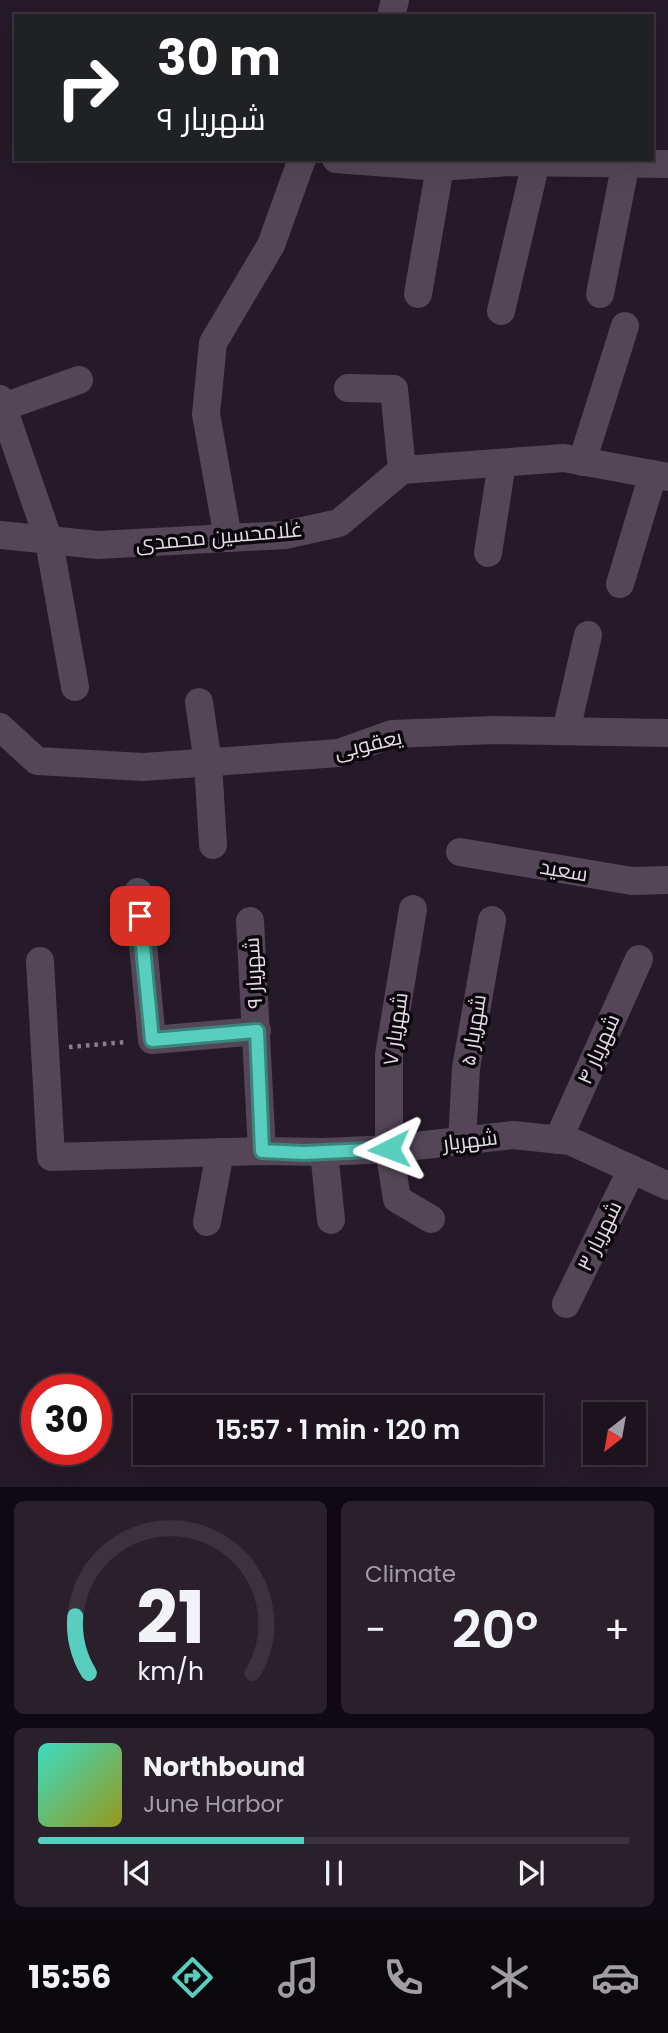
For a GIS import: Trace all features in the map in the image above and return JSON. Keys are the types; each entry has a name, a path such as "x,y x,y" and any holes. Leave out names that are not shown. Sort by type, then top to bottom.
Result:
{"street":[{"path":"228,538 206,414 213,343 271,245 301,161"},
{"path":"391,161 440,167 519,161 668,164"},
{"path":"501,311 519,161"},
{"path":"600,295 613,161"},
{"path":"418,294 440,167"},
{"path":"582,462 625,326"},
{"path":"75,687 49,541 1,403 79,380"},
{"path":"348,388 394,389 402,470 564,458 660,476 620,584"},
{"path":"488,553 502,463"},
{"name":"غلامحسین محمدی","path":"0,535 98,545 285,535 339,523 402,470"},
{"path":"566,731 588,635"},
{"path":"199,702 208,763 213,845"},
{"name":"یعقوبی","path":"0,727 37,761 143,766 339,753 392,734 494,730 668,733"},
{"name":"سعید","path":"460,852 632,881 668,880"},
{"path":"138,892 152,1040 257,1031"},
{"name":"شهریار ۷","path":"413,909 389,1055 389,1149 397,1199 431,1219"},
{"name":"شهریار ۵","path":"462,1141 466,1068 492,920"},
{"name":"شهریار ۹","path":"250,921 262,1151"},
{"name":"شهریار ۴","path":"558,1140 639,959"},
{"path":"40,961 44,1050"},
{"name":"شهریار","path":"44,1050 51,1157 389,1149 513,1135 570,1141 668,1186"},
{"path":"207,1222 219,1152"},
{"path":"324,1152 331,1220"},
{"name":"شهریار ۳","path":"566,1304 632,1169"}],"path":[{"path":"44,1050 152,1040"}],"route":[{"path":"140,916 152,1040 257,1031 262,1151 304,1153 389,1149"}]}
